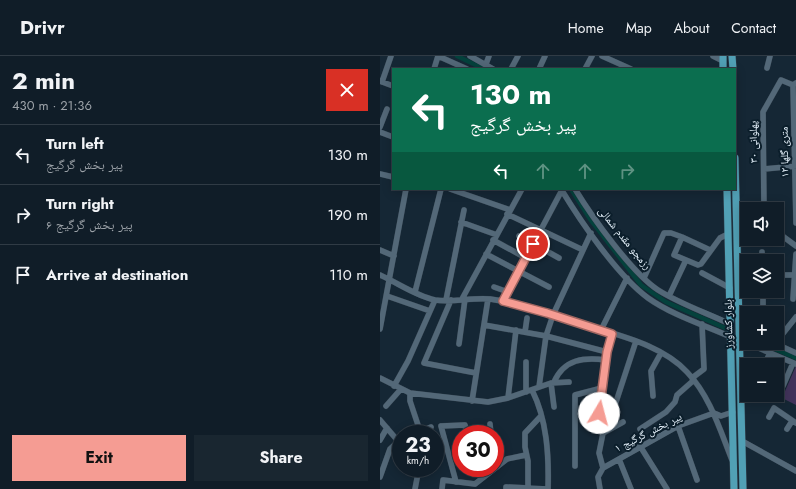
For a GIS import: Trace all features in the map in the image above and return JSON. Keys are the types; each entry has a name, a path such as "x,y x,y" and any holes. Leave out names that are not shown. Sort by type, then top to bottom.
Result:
{"main road":[{"name":"بلوار کشاورز","path":"727,190 734,489"},
{"name":"بلوار کشاورز","path":"736,190 740,340"},
{"path":"730,288 738,288"},
{"name":"بلوار کشاورز","path":"740,350 743,489"}],"street":[{"path":"391,56 381,82 392,86"},
{"path":"434,68 438,56 465,68"},
{"path":"470,56 492,68"},
{"path":"486,64 489,56"},
{"path":"512,68 518,56"},
{"path":"539,68 545,56"},
{"path":"586,68 592,56"},
{"path":"602,56 622,67"},
{"path":"713,56 723,59"},
{"path":"767,68 770,56"},
{"name":"پهلوانی ۳۰","path":"764,202 763,112 781,80 794,84"},
{"name":"۱۲ متری گلها","path":"794,84 796,223"},
{"path":"380,127 387,109"},
{"path":"380,132 392,137"},
{"path":"764,169 795,166"},
{"path":"380,174 392,177"},
{"path":"380,326 387,296 406,190"},
{"path":"415,292 441,190"},
{"path":"453,190 509,212 540,230 583,250"},
{"path":"460,344 464,299 493,240 521,190"},
{"path":"503,301 560,190"},
{"path":"562,190 591,233 627,278 649,299 731,337"},
{"name":"رزمجو مقدم شمالی","path":"578,191 634,267 644,278 658,290 669,296 730,324"},
{"path":"736,202 740,205"},
{"path":"464,210 449,300 424,363 476,373"},
{"path":"462,222 496,235"},
{"path":"539,387 546,336 553,315 591,233"},
{"path":"644,278 664,233 671,233 682,237 710,250"},
{"path":"682,237 674,255 698,265 701,264 720,238 728,234"},
{"path":"518,236 559,258"},
{"path":"784,237 796,246"},
{"path":"493,240 526,258"},
{"path":"380,250 394,256"},
{"path":"486,254 549,287"},
{"path":"793,299 796,254"},
{"path":"669,296 686,260"},
{"path":"702,273 730,288"},
{"path":"380,275 435,300 488,299 503,301 636,341 661,353 677,362 693,379 714,413 734,466"},
{"path":"784,275 795,275"},
{"path":"601,330 627,278"},
{"path":"494,286 508,292"},
{"path":"387,296 430,310"},
{"path":"472,401 488,299"},
{"path":"394,386 408,361 435,300"},
{"path":"784,332 796,317"},
{"path":"525,332 528,318"},
{"path":"640,429 666,412 675,402 677,395 704,369 702,324"},
{"path":"484,325 546,336 607,352"},
{"path":"508,398 516,330"},
{"path":"603,468 599,453 603,433 599,413 607,352 612,334"},
{"path":"616,402 636,341"},
{"path":"784,347 796,352"},
{"path":"763,350 795,363 784,384"},
{"path":"653,396 651,371 661,353"},
{"path":"768,358 770,353"},
{"path":"554,407 553,382 563,368 570,363 583,358 606,360"},
{"path":"506,488 548,489 547,442 538,402 529,391 526,362"},
{"path":"380,378 410,393 472,401 494,402 553,382 569,382"},
{"path":"576,466 575,395 602,388"},
{"path":"386,406 401,389"},
{"path":"410,393 410,401 418,425"},
{"path":"769,416 774,408 794,422 787,429"},
{"name":"پیر بخش گرگیج ۱","path":"600,489 598,477 603,468 640,446 678,426 714,413 721,416 733,412"},
{"path":"528,488 528,461 526,455 525,433 541,416"},
{"path":"380,420 392,433"},
{"path":"603,433 623,422"},
{"path":"452,426 441,426 452,467"},
{"path":"678,426 697,480"},
{"path":"380,440 387,428"},
{"path":"742,441 796,471"},
{"path":"640,446 668,489"},
{"path":"380,477 392,447"},
{"path":"504,461 507,459 526,455"},
{"path":"618,459 631,489"},
{"path":"415,489 417,477"},
{"path":"455,477 456,482"},
{"path":"442,489 443,480 474,486 485,477"}],"shaded area":[{"path":"796,366 796,405 784,399 784,393"}],"waterway":[{"path":"457,56 482,68"},
{"path":"572,190 590,219 641,285 666,302 725,328"},
{"path":"777,350 796,358"}],"route":[{"path":"533,244 503,301 547,313 612,334 607,352 599,413"}]}
